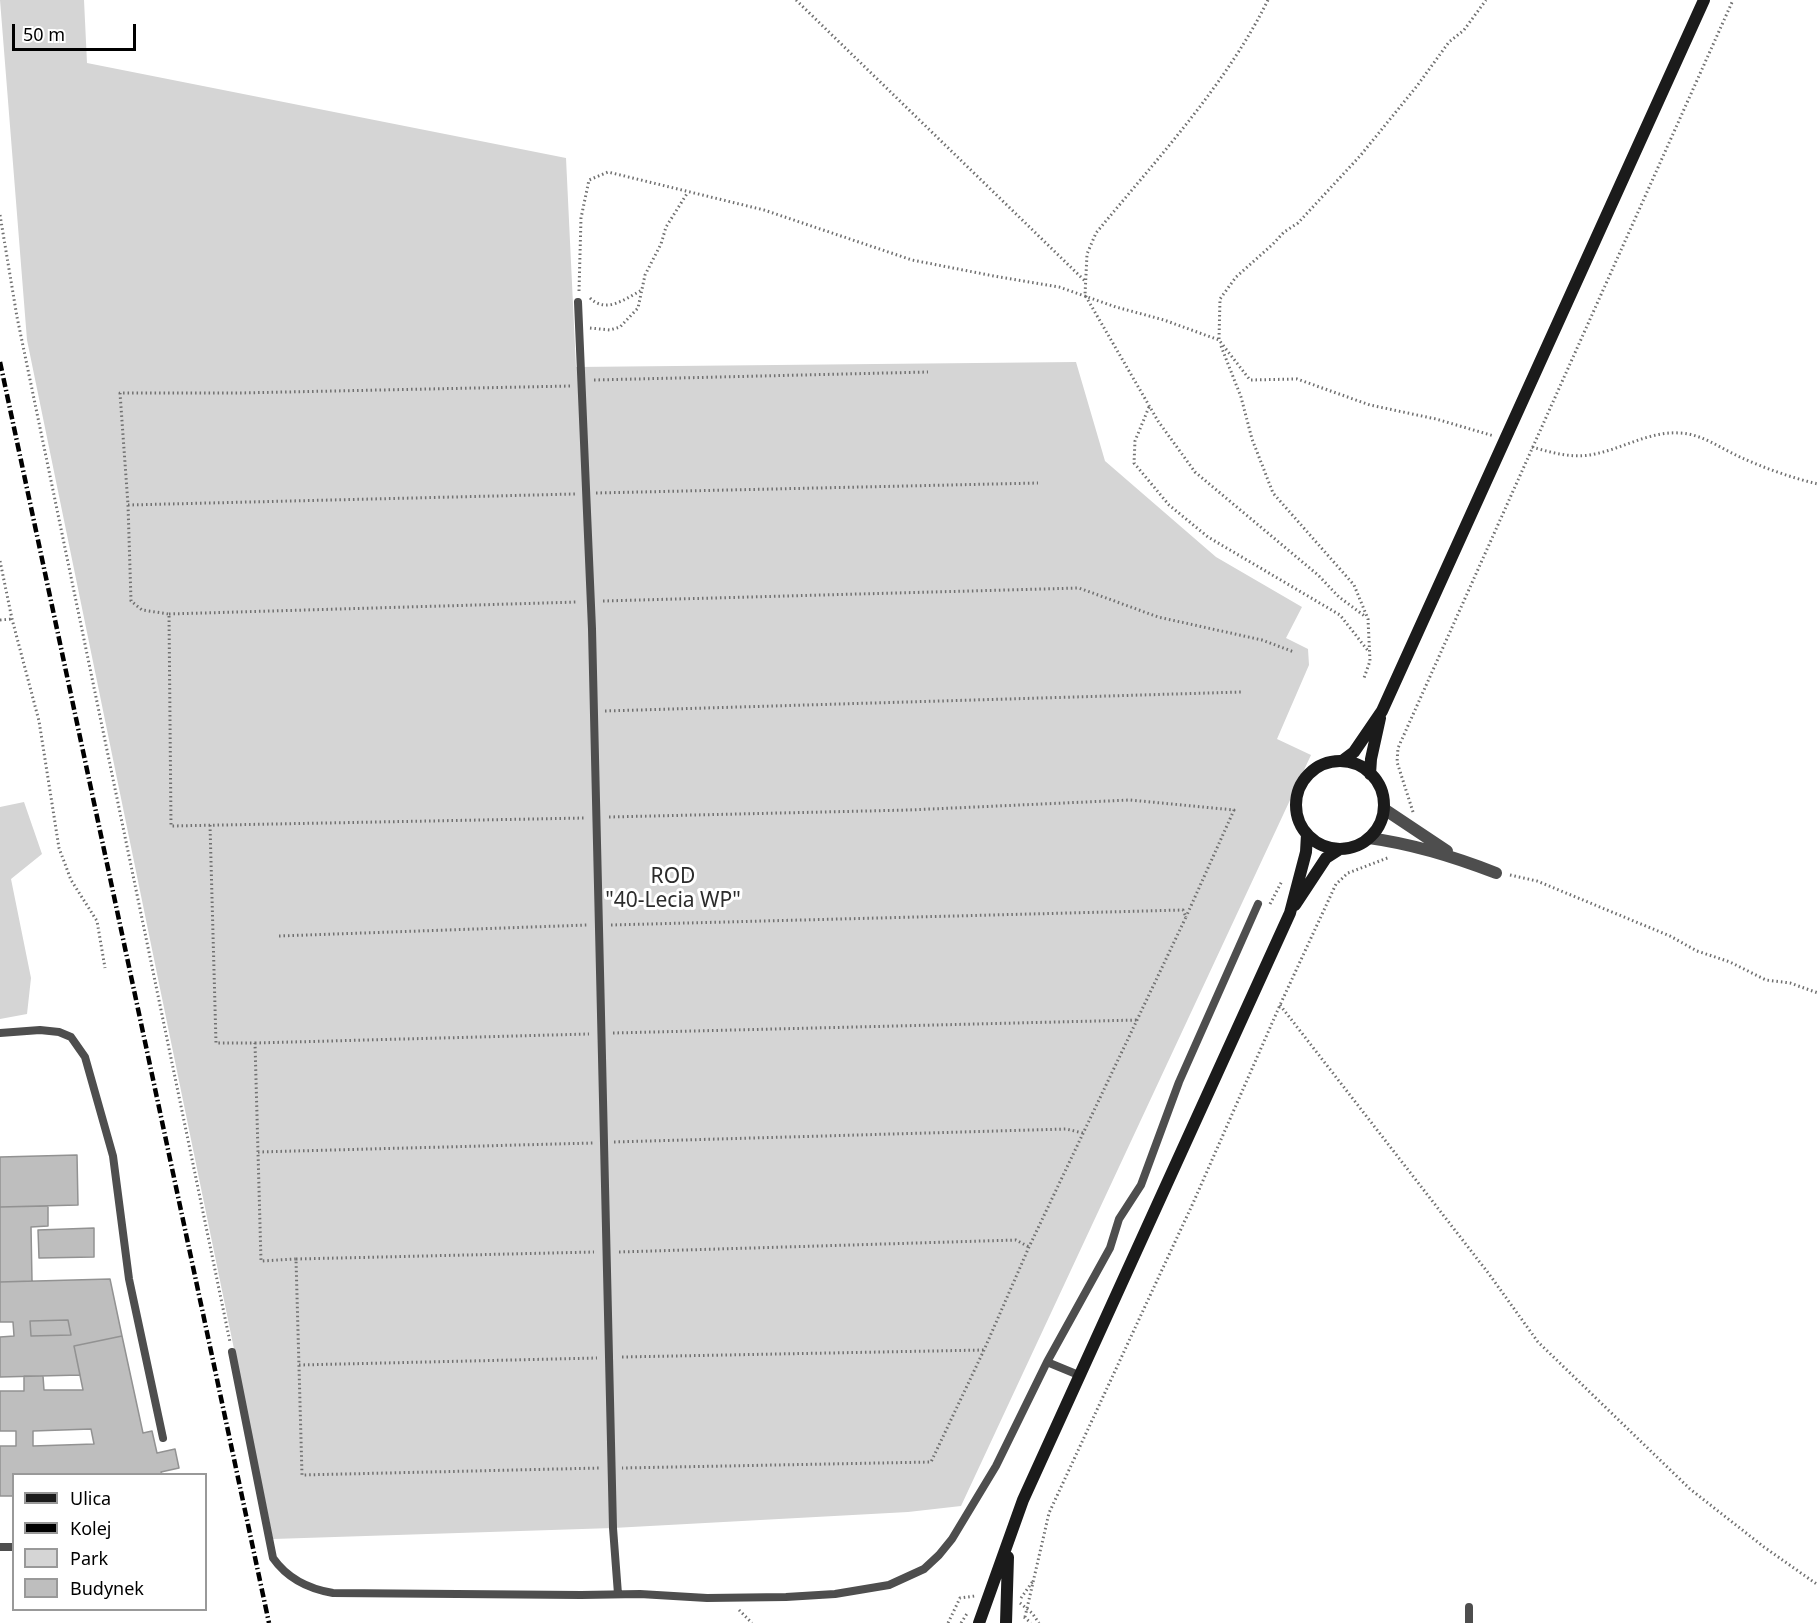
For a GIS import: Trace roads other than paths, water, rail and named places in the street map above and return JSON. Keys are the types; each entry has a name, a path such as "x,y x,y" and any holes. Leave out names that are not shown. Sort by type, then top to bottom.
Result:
{"street":[{"path":"1342,761 1354,752 1382,711 1704,0"},
{"path":"1370,774 1371,759 1382,711"},
{"path":"979,1623 1023,1500 1290,913 1326,858 1340,849 1360,844 1377,829 1384,808 1380,787 1370,774 1357,764 1342,761 1325,763 1316,767 1302,782 1295,801 1298,821 1307,834 1319,844 1340,849"},
{"path":"1384,808 1458,858"},
{"path":"1290,913 1306,852 1307,834"},
{"path":"1370,837 1400,842 1458,858 1496,873"},
{"path":"1006,1623 1009,1544"}],"lane":[{"path":"578,302 591,602 613,1528 618,1594"},
{"path":"232,1352 273,1558 281,1570 318,1591 333,1593 640,1594 707,1598 835,1594 889,1585 924,1569 939,1555 952,1539 996,1466 1047,1362 1110,1248 1119,1219 1141,1185 1179,1082 1258,904"},
{"path":"0,1033 40,1030 59,1032 71,1037 85,1057 113,1156 129,1279 164,1438"},
{"path":"1047,1362 1081,1376"},
{"path":"1469,1607 1469,1623"}],"railway":[{"path":"0,362 269,1623"}],"park label":[{"name":"ROD \"40-Lecia WP\"","path":"673,889"}]}
